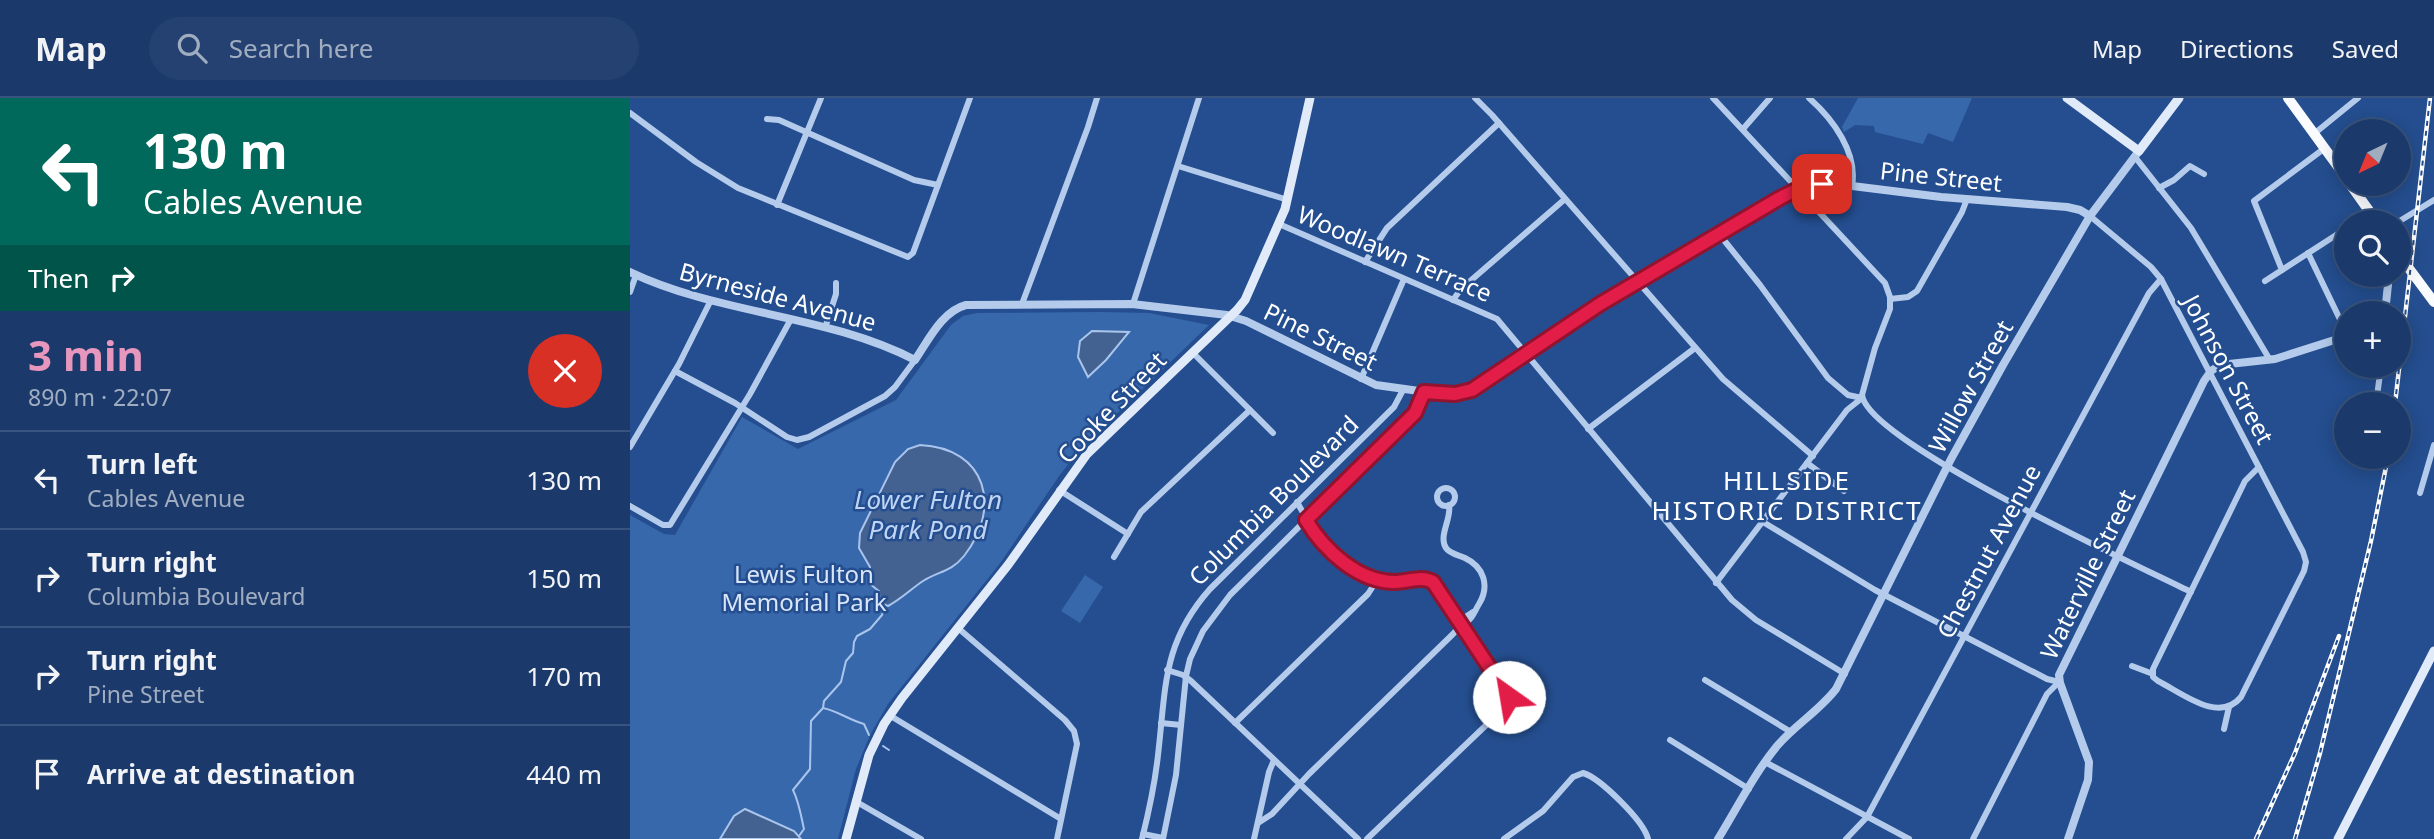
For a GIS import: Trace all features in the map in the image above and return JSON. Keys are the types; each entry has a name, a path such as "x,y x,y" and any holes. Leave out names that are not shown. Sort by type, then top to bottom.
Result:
{"main road":[{"name":"Cooke Street","path":"846,839 869,755 889,715 1016,554 1092,447 1231,316 1247,296 1288,200 1310,98"},
{"path":"2067,98 2137,154"},
{"name":"Willow Street","path":"2137,154 2179,98"},
{"path":"2288,98 2334,161"},
{"path":"2411,271 2434,302"},
{"path":"2338,839 2434,651"}],"street":[{"path":"777,205 821,98"},
{"path":"630,113 705,168 738,188 910,257 970,98"},
{"path":"1021,304 1092,118 1097,98"},
{"path":"1133,304 1199,98"},
{"path":"1475,98 1727,383 1813,456"},
{"path":"1713,98 1880,276 1890,299 1862,398 1847,410 1716,583"},
{"path":"1743,129 1770,98"},
{"path":"1809,98 1827,114 1836,128 1854,170 1852,186"},
{"path":"2315,134 2358,98"},
{"path":"767,119 779,120 914,180 938,185"},
{"path":"1365,262 1387,228 1499,123"},
{"path":"2282,270 2254,201 2325,148"},
{"path":"2137,154 2159,188 2191,228 2270,360"},
{"name":"Willow Street","path":"1718,839 1765,762 1791,732 1823,705 1845,674 1947,466 2014,345 2090,216 2137,154"},
{"path":"1178,166 1288,200"},
{"path":"2159,188 2174,180 2190,166 2204,174"},
{"name":"Pine Street","path":"675,371 742,408 787,437 802,440 885,396 895,387 945,317 959,307 970,304 1133,304 1231,316 1376,385 1448,395 1466,392 1600,304 1785,195 1825,183 2073,208 2090,216"},
{"path":"1453,300 1461,289 1565,199"},
{"path":"1890,299 1908,297 1917,291 1968,199"},
{"path":"2411,214 2434,200"},
{"name":"Johnson Street","path":"2090,216 2151,267 2161,279 2306,562 2243,695 2229,707"},
{"name":"Woodlawn Terrace","path":"1279,224 1497,319 1716,583 1750,616 1845,674"},
{"path":"1719,234 1760,285 1828,379 1848,394 1862,398 1870,411 1887,426 1947,466 2031,512 2191,592"},
{"path":"2265,281 2334,236"},
{"path":"2308,253 2334,308"},
{"path":"630,292 633,274"},
{"name":"Byrneside Avenue","path":"633,274 710,300 876,342 915,360"},
{"path":"1361,379 1404,279"},
{"name":"Chestnut Avenue","path":"1846,839 1867,817 2149,293 2161,279"},
{"path":"825,328 835,300 836,283"},
{"path":"630,447 675,371 710,300"},
{"path":"630,506 663,525 670,526 742,408 792,319"},
{"path":"2209,373 2220,365 2270,360 2334,339"},
{"path":"1588,429 1695,348"},
{"path":"1192,352 1273,433"},
{"name":"Waterville Street","path":"2068,839 2088,780 2089,762 2059,682 2060,672 2209,373"},
{"name":"Columbia Boulevard","path":"1403,390 1394,407 1204,595 1177,639 1167,670 1156,775 1143,836 1163,839 1177,775 1185,676 1194,648 1213,615 1230,595 1415,413 1424,392"},
{"path":"1114,557 1142,512 1250,410"},
{"path":"2420,493 2434,445"},
{"path":"1807,463 1843,491"},
{"path":"2152,674 2153,667 2245,481 2259,467"},
{"path":"1059,490 1128,534"},
{"path":"1297,502 1313,531 1359,573 1377,580 1394,582 1431,580 1509,697 1508,702 1367,839"},
{"path":"1258,823 1272,814 1471,618 1484,595 1484,580 1475,564 1445,546 1449,505"},
{"path":"1763,523 1885,595 2047,679 2059,682"},
{"path":"1235,723 1368,594 1377,580"},
{"path":"958,628 1065,720 1074,731 1076,751 1057,839"},
{"path":"2132,666 2152,674 2158,681 2213,708 2229,707 2224,729"},
{"path":"1167,670 1185,676 1357,839"},
{"path":"1705,680 1791,732"},
{"path":"1973,839 2047,694 2059,682"},
{"path":"889,715 1061,820"},
{"path":"1161,723 1181,725"},
{"path":"1670,740 1749,789"},
{"path":"1254,839 1269,772 1275,760"},
{"path":"1765,762 1909,839"},
{"path":"1504,839 1547,806 1575,776 1583,773 1594,778 1636,818 1643,826 1648,839"},
{"path":"855,801 921,839"},
{"path":"1515,831 1521,839"}],"green space":[{"path":"1858,98 1972,98 1953,142 1928,133 1923,144 1875,132 1874,126 1855,125 1844,132 1842,127"},
{"name":"Lewis Fulton Memorial Park","path":"977,313 1149,313 1209,325 1081,448 1001,562 888,704 870,735 856,769 838,839 630,839 630,515 664,534 675,535 742,417 798,449 896,400 951,325 963,316"},
{"path":"1085,575 1103,587 1080,623 1061,611"}],"water":[{"path":"1092,331 1129,332 1088,377 1078,357 1080,341"},
{"name":"Lower Fulton Park Pond","path":"920,445 943,449 960,457 973,469 981,484 983,519 976,538 959,561 923,581 888,606 880,603 879,591 870,583 870,567 859,548 860,533 895,462 908,449"},
{"path":"745,809 794,831 801,839 720,839 734,816"}],"waterway":[{"path":"799,836 804,829 793,790 810,769 811,721 841,682 846,661 853,653 857,636 870,629 882,615 885,605"},
{"path":"823,708 864,724 869,735"},
{"path":"883,746 889,750"}],"railway":[{"path":"2396,392 2430,98"},
{"path":"2295,839 2320,753 2386,469"},
{"path":"2256,839 2295,753 2339,636"}],"district":[{"name":"HILLSIDE HISTORIC DISTRICT","path":"1787,495"}],"route":[{"path":"1509,697 1433,582 1429,579 1388,582 1359,573 1336,554 1306,520 1415,413 1424,392 1448,395 1472,390 1600,304 1785,195 1822,184"}]}
